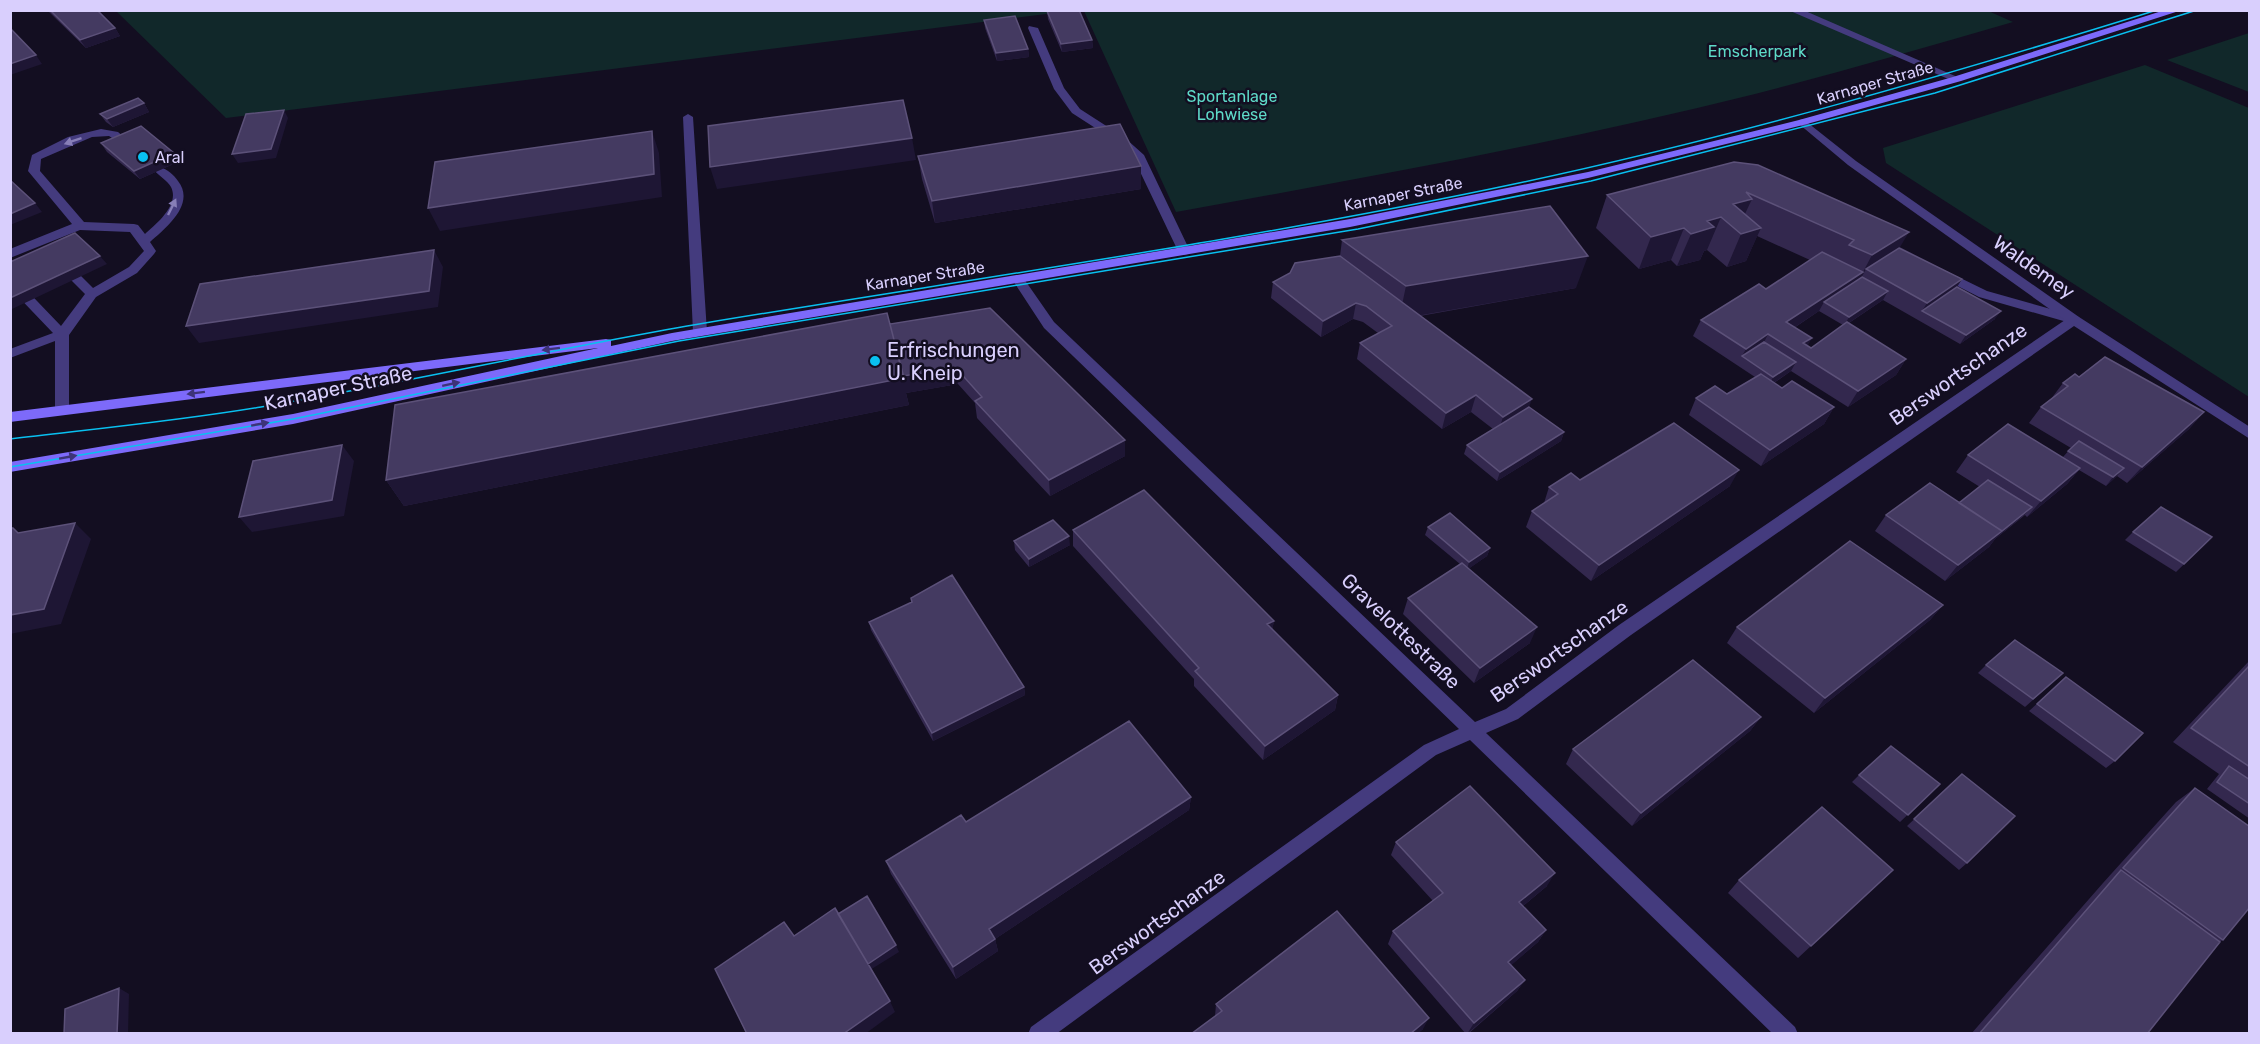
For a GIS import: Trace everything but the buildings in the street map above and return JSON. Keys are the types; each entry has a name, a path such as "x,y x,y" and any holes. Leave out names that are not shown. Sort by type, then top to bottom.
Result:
{"main road":[{"path":"1958,79 2177,10"},
{"name":"Karnaper Straße","path":"10,467 293,418 672,337 1350,223 1588,175 1803,122 1958,79"},
{"name":"Karnaper Straße","path":"10,417 349,373 672,337"}],"street":[{"name":"Karnaper Straße","path":"1793,10 1958,79"},
{"path":"1034,28 1059,88 1076,111 1121,140 1138,155 1184,251"},
{"path":"688,117 700,332"},
{"name":"Waldemey","path":"1803,122 1852,163 2074,320 2250,434"},
{"path":"79,226 77,220 34,171 36,158 64,143 98,132 112,133 126,144"},
{"path":"143,242 156,231 174,209 178,193 173,182 160,170"},
{"path":"10,254 48,249 79,226 134,228 150,251 133,270 92,294 62,334 11,352"},
{"path":"48,249 92,294"},
{"path":"1932,268 1983,294 2074,320"},
{"name":"Gravelottestraße","path":"1018,279 1049,325 1473,729 1788,1034"},
{"path":"10,280 62,334 62,410"},
{"name":"Berswortschanze","path":"1038,1034 1430,750 1473,729 1512,714 1625,630 2074,320"}],"green space":[{"name":"Sportanlage Lohwiese","path":"1986,10 2013,22 1820,77 1611,128 1321,186 1176,212 1084,11"},
{"path":"116,11 1070,11 226,118"},
{"path":"2249,33 2249,92 2167,60"},
{"path":"2145,65 2249,108 2249,397 1886,163 1883,148"}],"tram line":[{"path":"10,439 167,421 261,407 705,323 1113,258 1418,204 1600,165 1840,104 2157,10"},
{"path":"10,467 293,419 679,341 1358,229 1591,181 1935,93 2197,10"}],"place":[{"name":"Aral","path":"143,157"},
{"name":"Erfrischungen U. Kneip","path":"875,361"}],"park label":[{"name":"Emscherpark","path":"1757,51"}]}
